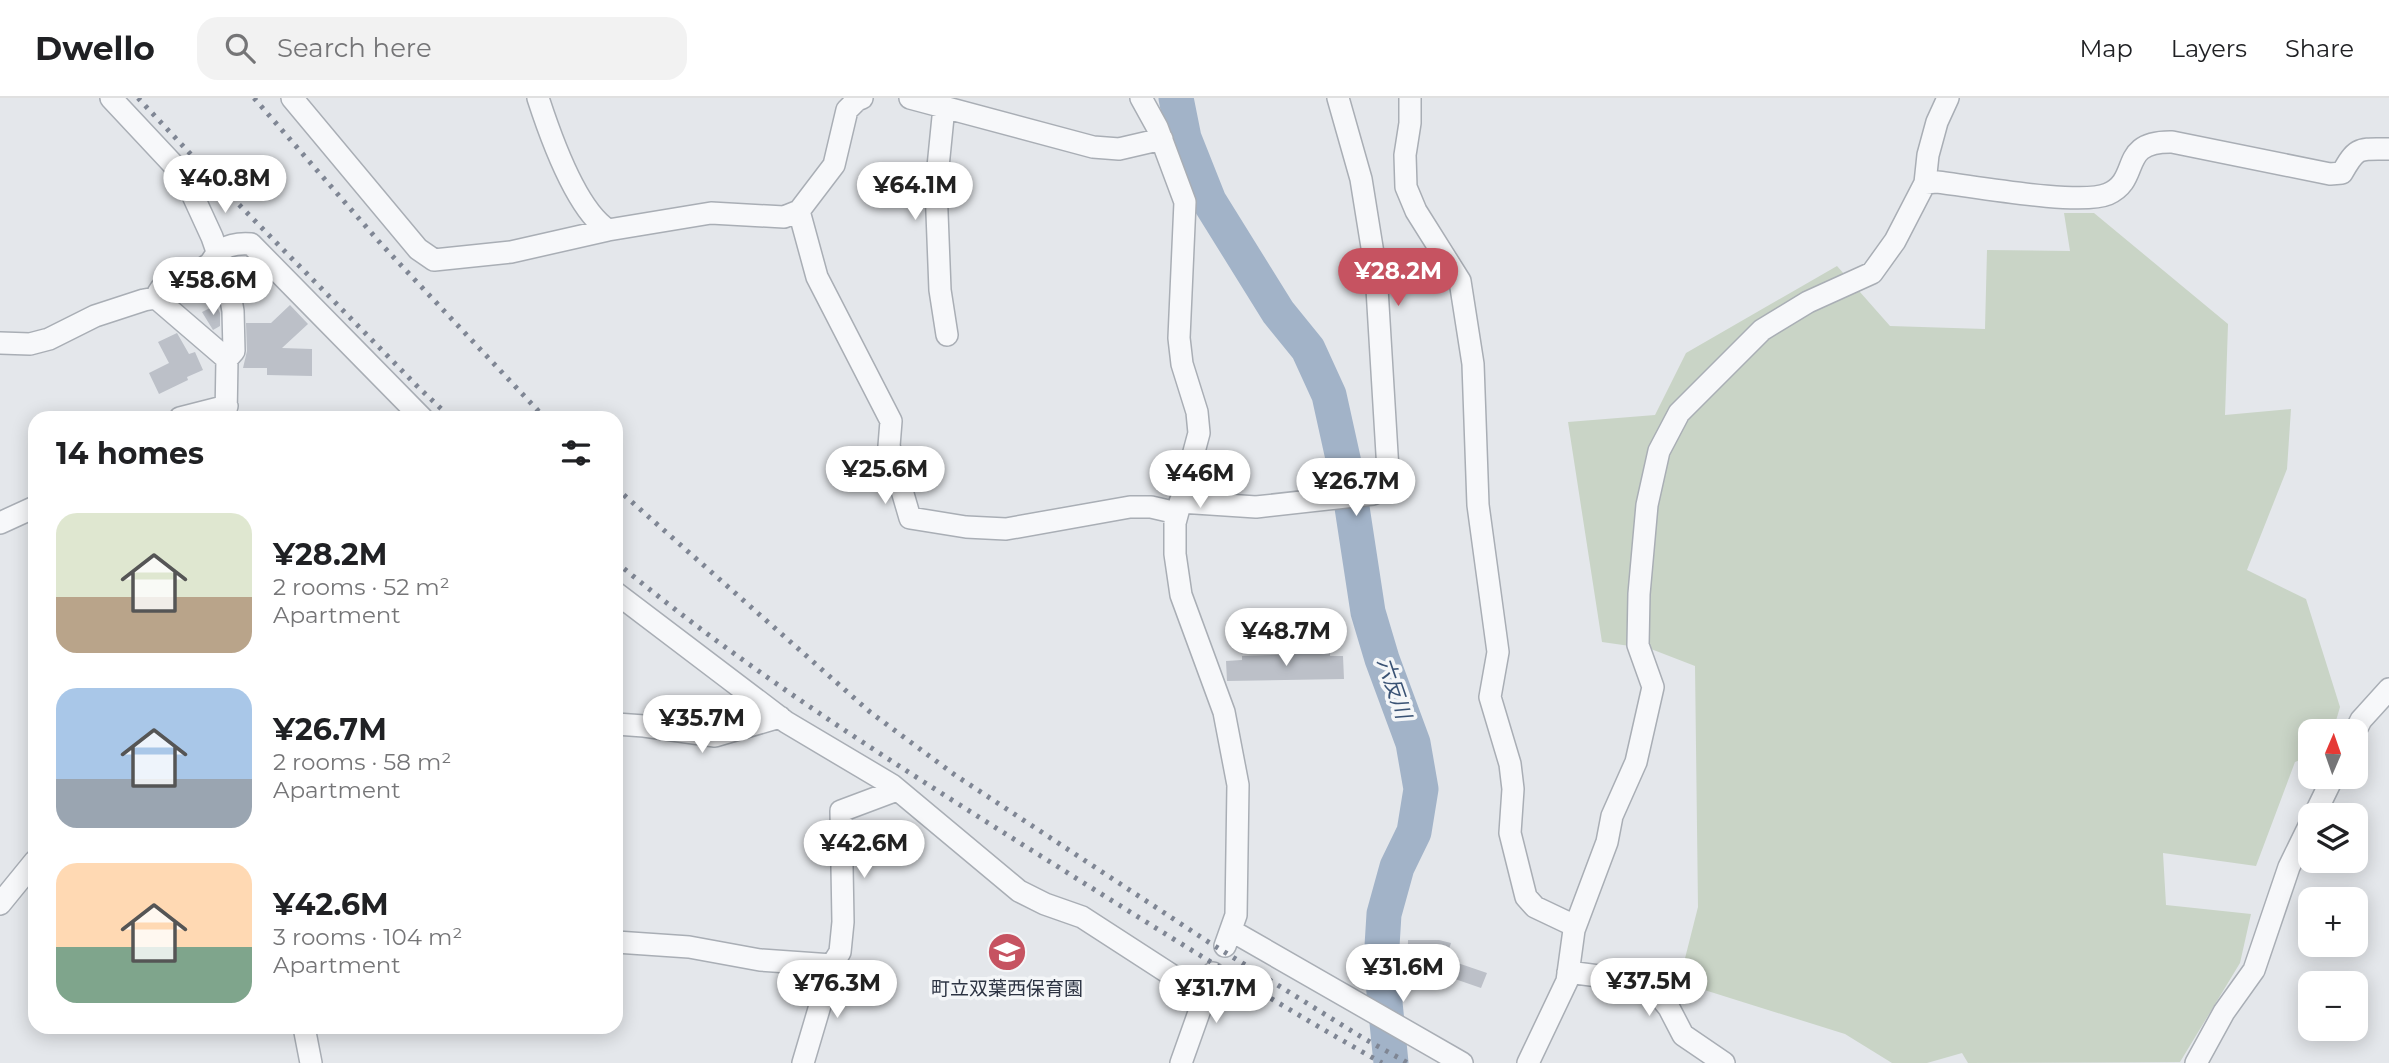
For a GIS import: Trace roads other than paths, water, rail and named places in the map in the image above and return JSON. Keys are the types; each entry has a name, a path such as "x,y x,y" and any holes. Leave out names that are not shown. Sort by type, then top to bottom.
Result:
{"street":[{"path":"111,98 184,176 217,253 228,283 233,311 234,351 227,359 227,411"},
{"path":"292,98 418,249 434,260 511,252 608,230 711,213 784,217 799,211 834,164 847,110 862,98"},
{"path":"538,98 569,177 595,222 608,230"},
{"path":"910,98 1093,147 1119,149 1162,139"},
{"path":"1141,98 1162,139 1185,202 1179,338 1182,364 1197,412 1199,433 1175,523 1175,554 1181,595 1224,712 1238,785 1236,915 1228,939 1361,1004 1462,1063"},
{"path":"799,211 817,277 891,421 889,446 910,518 966,527 1006,529 1129,507 1256,507 1373,494 1389,487 1376,272 1362,179 1338,98"},
{"path":"1410,98 1410,123 1405,155 1406,187 1416,211 1460,281 1473,364 1478,505 1498,652 1490,697 1510,764 1513,789 1510,833 1526,897 1535,907 1575,926"},
{"path":"1528,1063 1567,981 1575,926 1607,842 1612,816 1636,762 1653,687 1637,645 1647,505 1659,451 1679,413 1762,330 1808,302 1872,273 1895,241 1924,183 1937,122 1948,98"},
{"path":"944,107 936,187 940,290 947,335"},
{"path":"1924,183 1937,182 2051,196 2086,197 2107,194 2120,185 2139,148 2153,141 2172,142 2330,174 2342,173 2352,154 2363,149 2389,149"},
{"path":"156,298 159,290 170,279 209,265 217,253 237,243 251,244 415,411"},
{"path":"0,343 30,344 50,339 95,316 156,298"},
{"path":"156,298 227,359"},
{"path":"0,523 28,510"},
{"path":"623,598 780,717 897,790 1019,891 1045,904 1083,917 1204,996"},
{"path":"2362,719 2389,689"},
{"path":"623,724 715,736 780,717"},
{"path":"803,1063 832,965 840,952 843,922 841,811 897,790"},
{"path":"2196,1063 2224,1012 2253,970 2298,849"},
{"path":"0,904 28,870"},
{"path":"623,942 689,947 760,960 832,965"},
{"path":"1569,972 1614,978 1653,988 1669,1008 1683,1035 1711,1059"},
{"path":"1181,1063 1213,973"},
{"path":"305,1034 311,1063"}],"waterway":[{"name":"六反川","path":"1176,98 1184,138 1209,201 1278,312 1308,349 1329,395 1348,481 1368,612 1413,743 1421,789 1414,832 1397,867 1384,914 1381,962 1391,1063"}],"railway":[{"path":"138,98 214,179 444,411"},
{"path":"254,98 382,245 538,411"},
{"path":"623,494 870,712 955,775 1210,943 1408,1063"},
{"path":"623,568 713,638 865,744 1200,955 1382,1063"}],"place":[{"name":"町立双葉西保育園","path":"1007,952"}]}
